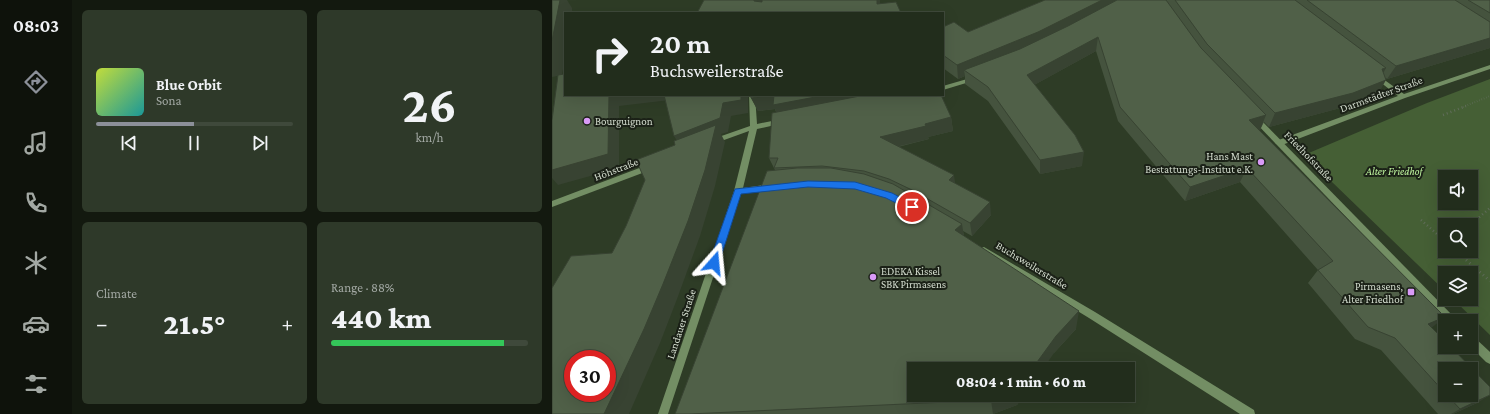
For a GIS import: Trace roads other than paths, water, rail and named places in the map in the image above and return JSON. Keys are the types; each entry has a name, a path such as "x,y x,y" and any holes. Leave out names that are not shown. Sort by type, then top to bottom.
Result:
{"street":[{"name":"Darmstädter Straße","path":"1280,143 1403,97 1490,67"},
{"path":"1372,73 1403,97"},
{"path":"944,88 980,76"},
{"name":"Landauer Straße","path":"663,414 738,191 754,127 752,96"},
{"name":"Friedhofstraße","path":"1252,114 1445,314"},
{"path":"703,147 754,127 786,121"},
{"name":"Höhstraße","path":"552,204 659,164"},
{"path":"738,191 782,186"},
{"name":"Buchsweilerstraße","path":"977,245 1250,414"},
{"path":"1478,347 1490,359"}],"place":[{"name":"Bourguignon","path":"587,121"},
{"name":"Hans Mast Bestattungs-Institut e.K.","path":"1261,162"},
{"name":"EDEKA Kissel SBK Pirmasens","path":"873,277"},
{"name":"Pirmasens, Alter Friedhof","path":"1411,292"}],"park label":[{"name":"Alter Friedhof","path":"1394,171"}]}
